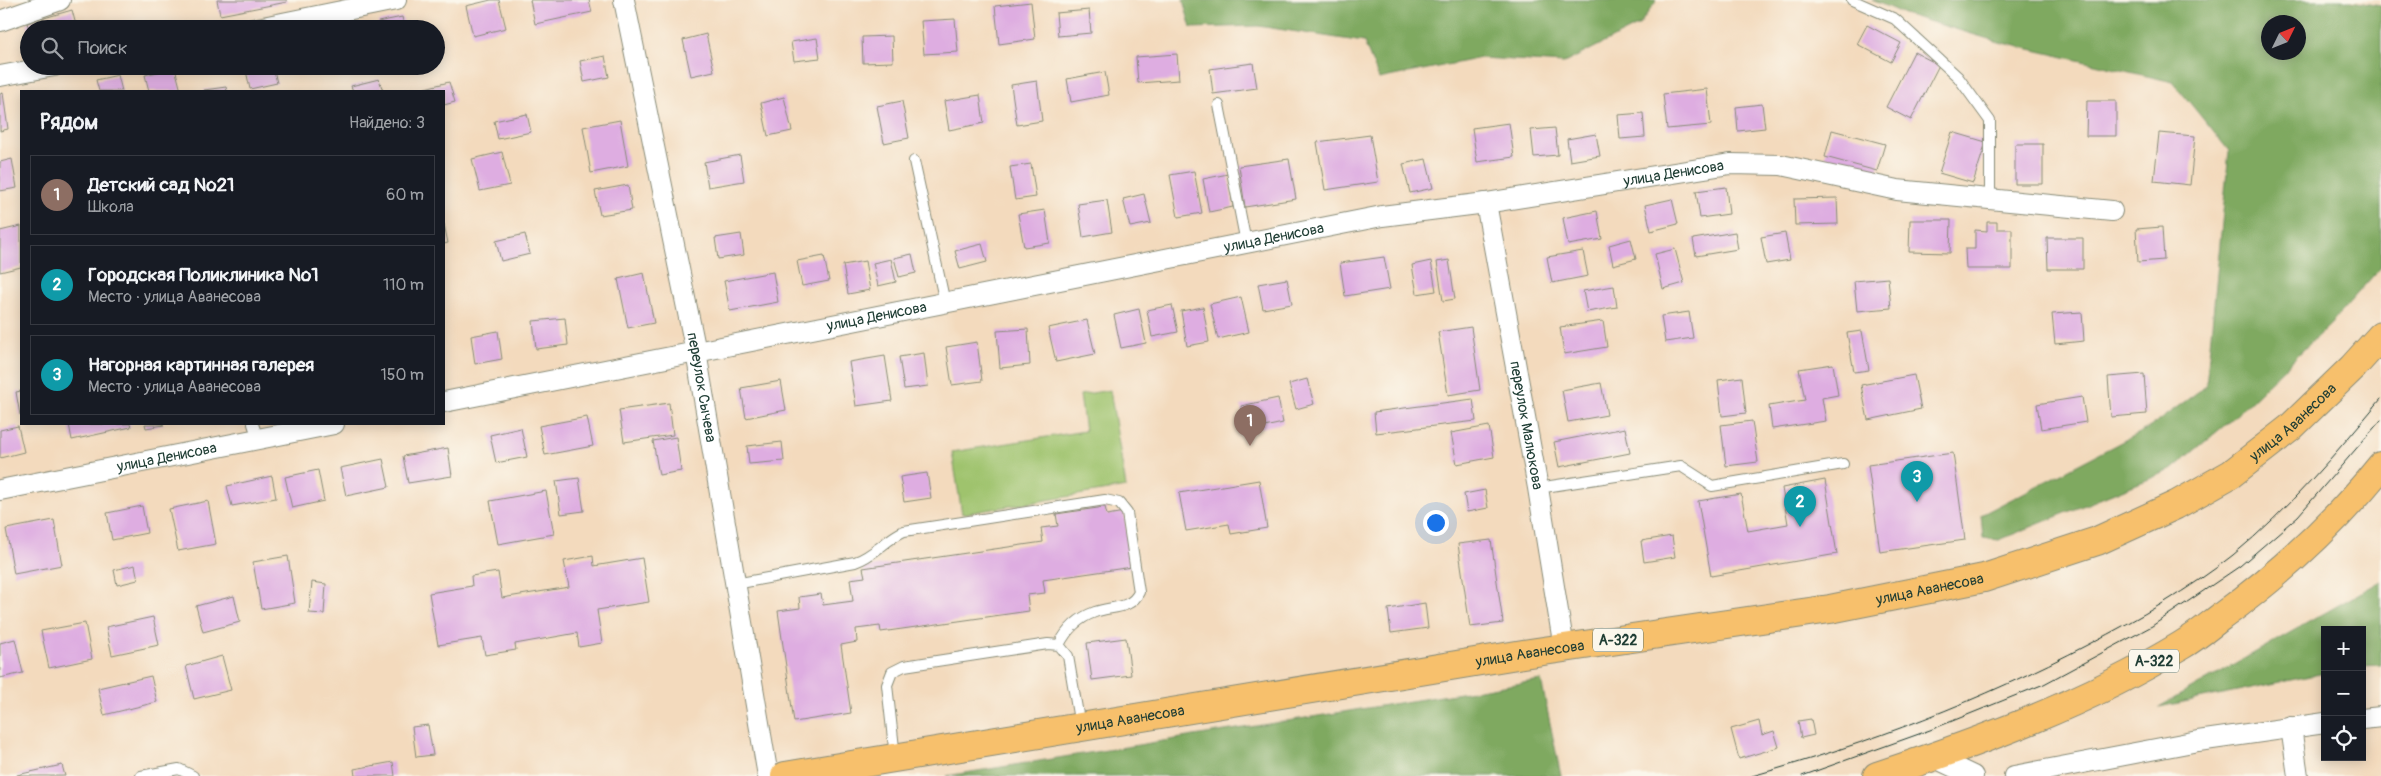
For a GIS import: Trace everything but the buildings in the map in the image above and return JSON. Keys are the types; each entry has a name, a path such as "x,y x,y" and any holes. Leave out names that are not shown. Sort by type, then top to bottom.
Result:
{"highway":[{"name":"улица Аванесова","path":"785,776 1081,729 1564,648 1840,607 1984,578 2097,541 2176,505 2231,474 2290,428 2353,367 2381,336"},
{"name":"А-322","path":"1877,776 2018,726 2111,684 2183,644 2262,588 2326,528 2381,466"}],"street":[{"path":"0,21 60,0"},
{"path":"291,20 366,3 396,0"},
{"name":"переулок Сычева","path":"624,0 696,352 768,776"},
{"path":"0,76 20,72"},
{"name":"улица Денисова","path":"445,402 1382,216 1486,203 1730,164 1781,165 1897,190 2112,211"},
{"name":"переулок Малюкова","path":"1486,203 1538,488 1564,648"},
{"name":"улица Денисова","path":"0,490 255,431 323,425"},
{"path":"2366,719 2381,717"},
{"path":"2014,776 2198,741 2321,723"},
{"path":"2291,727 2298,776"},
{"path":"1934,757 1973,776"}],"lane":[{"path":"1852,0 1895,19 1958,77 1990,121 1990,198"},
{"path":"1219,105 1246,243"},
{"path":"914,161 945,303"},
{"path":"1538,488 1681,466 1712,486 1843,464"},
{"path":"735,584 855,562 867,557 888,540 904,532 1105,500 1119,503 1127,513 1139,592 1130,604 1096,611 1083,618 1064,634 1059,645"},
{"path":"896,758 887,685 888,677 897,668 1048,644 1059,645 1068,656 1081,729"},
{"path":"141,776 179,769 193,776"}],"green space":[{"path":"1183,0 1657,0 1639,25 1564,63 1481,58 1379,79 1364,42 1258,26 1191,28"},
{"path":"1872,0 2345,0 2381,6 2381,267 2331,323 2232,419 2171,470 1999,540 1983,538 1981,515 2150,427 2206,386 2229,151 2173,82 1999,42 1904,14"},
{"path":"1110,390 1126,487 962,514 952,452 1085,431 1080,395"},
{"path":"2381,581 2381,665 2366,666 2366,626 2321,626 2321,674 2159,707"},
{"path":"1541,680 1561,776 946,776"}],"tram line":[{"path":"1752,776 1839,750 1966,702 2049,664 2145,614 2216,568 2254,537 2329,460 2381,399"},
{"path":"1802,776 1930,730 2044,684 2152,626 2240,566 2298,516 2381,420"}],"place":[{"name":"Детский сад №21","path":"1250,446"},
{"name":"Нагорная картинная галерея","path":"1917,502"},
{"name":"Городская Поликлиника №1","path":"1800,527"}]}
